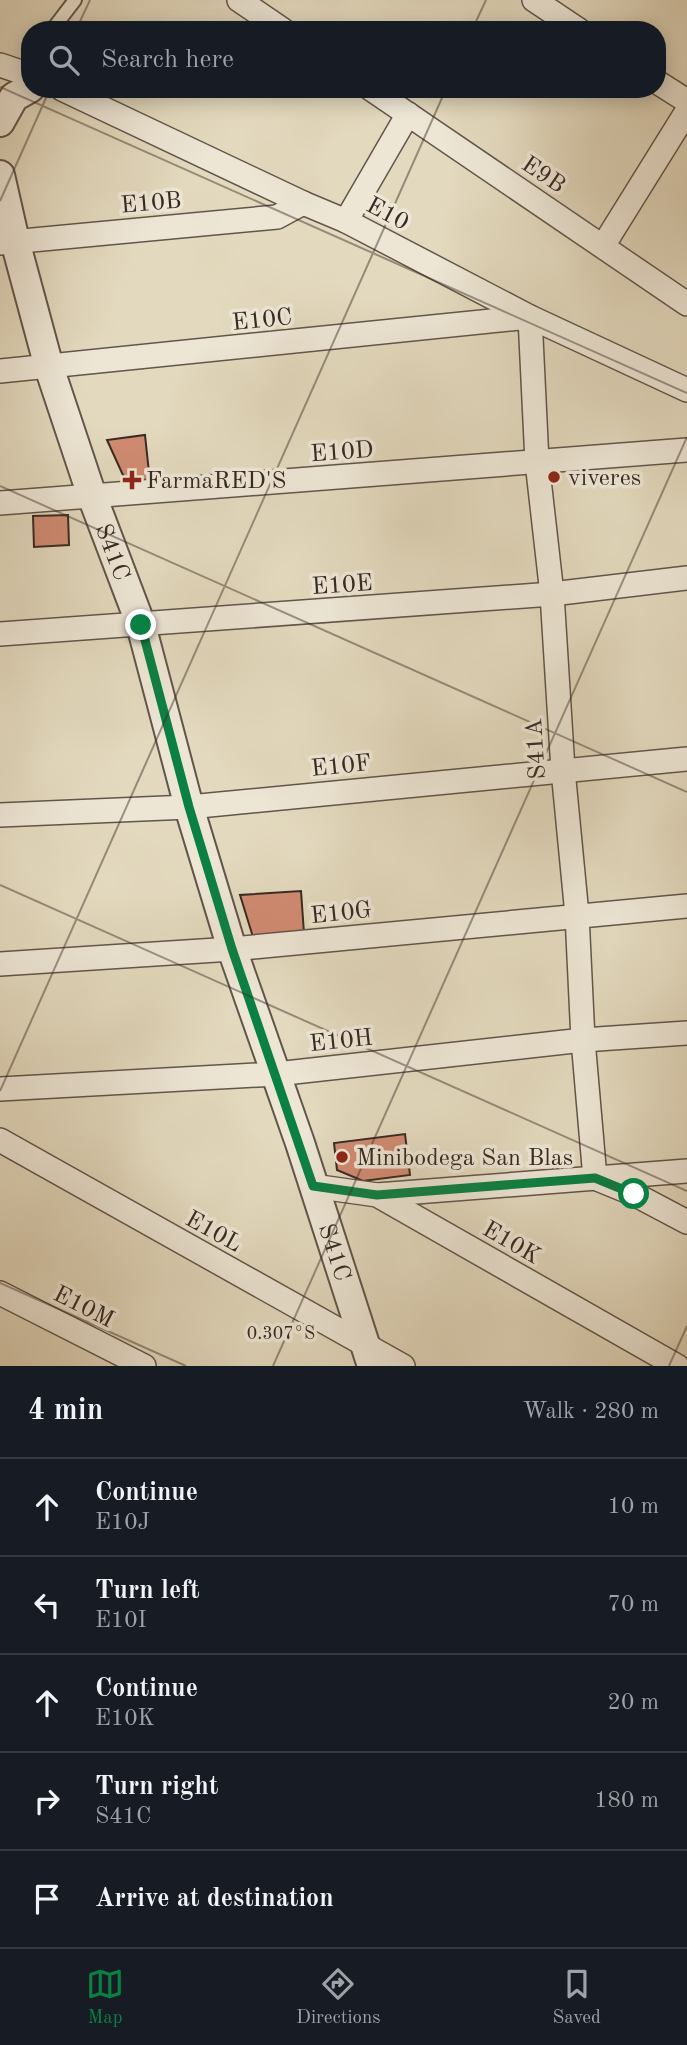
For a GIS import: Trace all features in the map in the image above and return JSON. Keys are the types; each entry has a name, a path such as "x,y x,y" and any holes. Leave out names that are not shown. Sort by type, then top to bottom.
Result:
{"street":[{"path":"534,0 566,21"},
{"path":"247,2 271,21"},
{"path":"0,65 21,72"},
{"path":"0,122 21,86"},
{"path":"666,88 687,101"},
{"name":"E10","path":"81,98 346,221 530,317 687,390"},
{"name":"E9B","path":"384,98 687,304"},
{"path":"603,246 687,111"},
{"path":"346,221 408,114"},
{"name":"S41C","path":"0,175 7,242 92,496 141,625 189,807 232,949 369,1356"},
{"name":"E10B","path":"7,242 277,216 303,203"},
{"name":"E10C","path":"0,371 530,317"},
{"name":"S41A","path":"530,317 537,462 552,594 595,1178"},
{"name":"E10D","path":"0,503 687,450"},
{"name":"E10E","path":"0,634 552,594 687,578"},
{"name":"E10F","path":"0,816 189,807 687,759"},
{"name":"E10G","path":"0,964 232,949 687,906"},
{"name":"E10H","path":"0,1089 276,1074 583,1040 687,1033"},
{"name":"E10L","path":"0,1140 369,1356 403,1366"},
{"path":"377,1195 687,1171"},
{"path":"595,1178 634,1194 687,1222"},
{"name":"E10K","path":"313,1186 377,1195 663,1363"},
{"name":"E10M","path":"0,1293 144,1366"}],"lane":[{"path":"59,21 75,0"}],"building":[{"path":"145,435 150,482 127,484 107,440"},
{"path":"68,515 69,545 34,547 33,516"},
{"path":"301,891 304,933 253,937 240,895"},
{"path":"405,1134 410,1175 363,1181 337,1170 334,1143"}],"place":[{"name":"viveres","path":"554,477"},
{"name":"FarmaRED'S","path":"132,480"},
{"name":"Minibodega San Blas","path":"342,1157"}],"route":[{"path":"141,625 189,807 232,949 313,1186 377,1195 595,1178 634,1194"}]}
